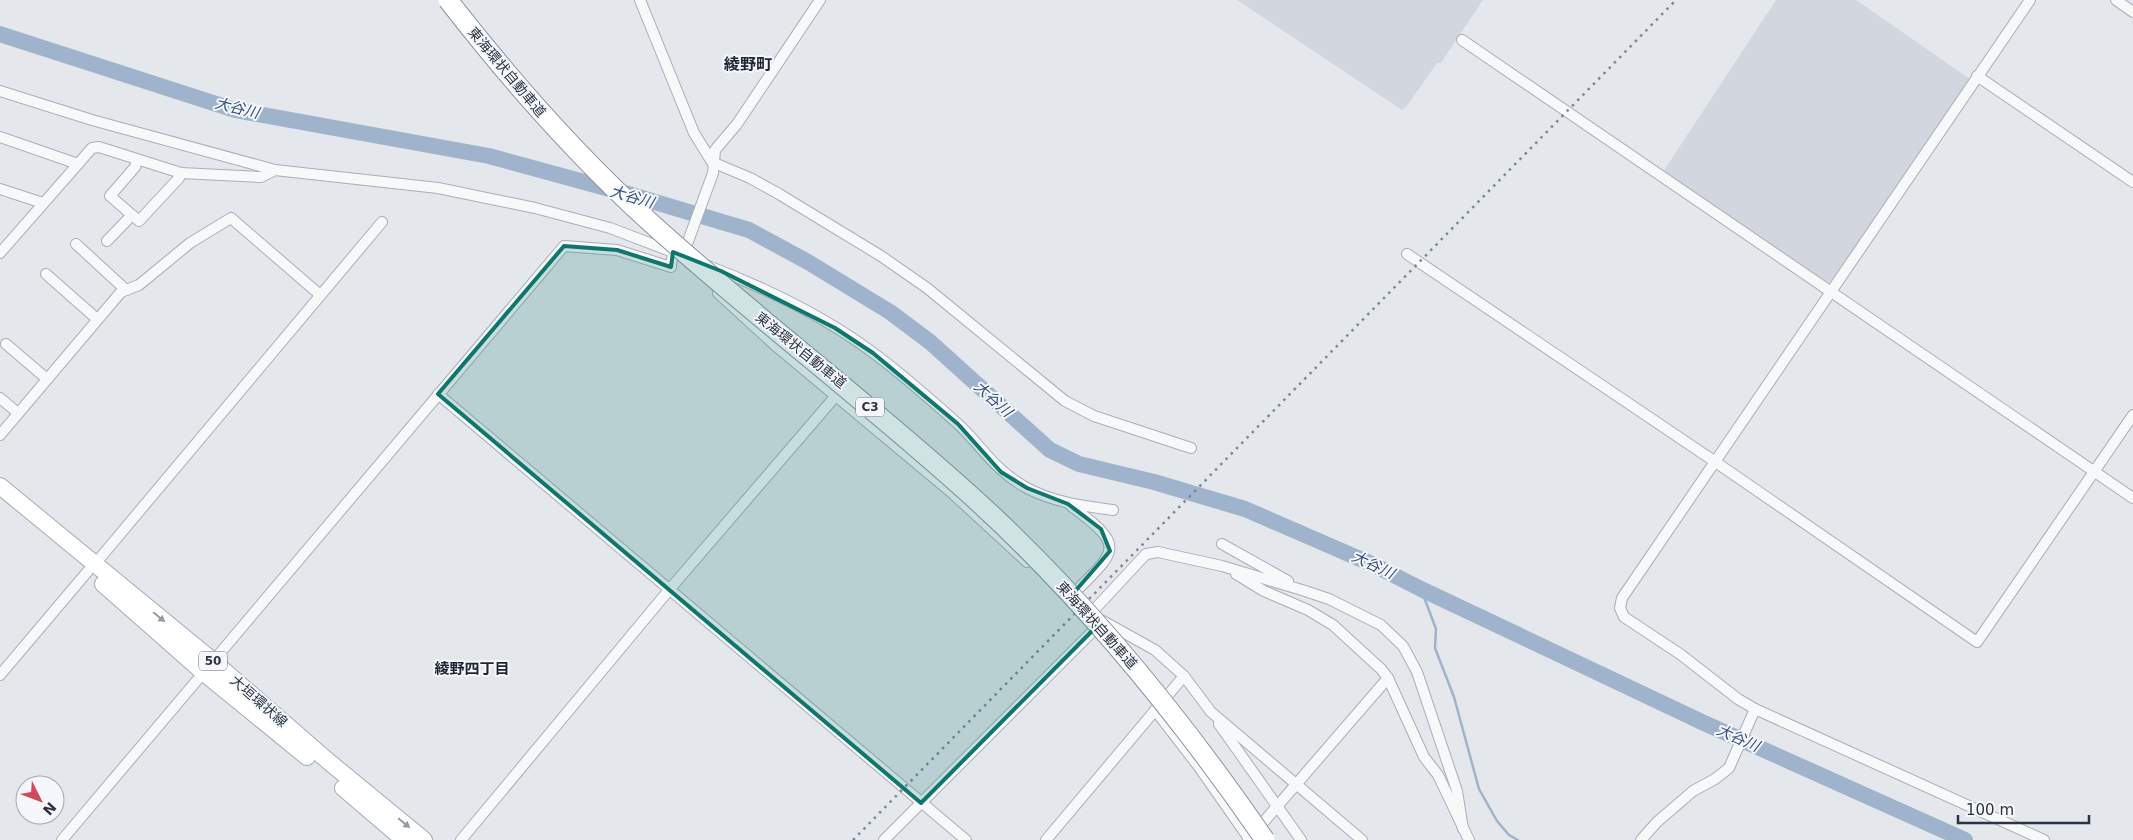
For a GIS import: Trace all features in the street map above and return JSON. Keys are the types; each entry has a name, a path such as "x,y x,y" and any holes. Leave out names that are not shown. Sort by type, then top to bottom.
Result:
{"highway":[{"name":"東海環状自動車道","path":"448,0 541,113 590,165 649,222 913,444 981,505 1038,561 1102,628 1188,732 1253,840"}],"main road":[{"name":"大垣環状線","path":"0,486 91,567 209,667 404,840"},
{"name":"大垣環状線","path":"0,499 91,567"},
{"name":"大垣環状線","path":"209,667 424,840"}],"street":[{"path":"640,0 694,133 712,168 750,178 780,194 880,256 926,288 1065,401 1094,416 1191,448"},
{"path":"62,840 564,246 617,250 671,267 687,246 712,168 715,150 737,124 820,0"},
{"path":"2030,0 1714,461 1622,598 1620,608 1624,616 1680,654 1753,713 2044,840"},
{"path":"2116,0 2133,12"},
{"path":"1462,40 2133,498"},
{"path":"1977,76 2133,182"},
{"path":"0,91 92,120 275,170 438,188 557,214 610,228 745,282 835,328 873,352 958,424 1001,472 1027,488 1068,504 1113,510"},
{"path":"0,137 78,164"},
{"path":"0,253 4,243 92,148 99,147 181,173 262,177 275,170"},
{"path":"137,160 135,168 110,196 139,221 179,178 181,173"},
{"path":"0,189 43,203"},
{"path":"108,241 132,215"},
{"path":"0,435 121,292 139,285 190,244 231,218 319,294"},
{"path":"0,675 319,294 382,222"},
{"path":"76,244 126,290"},
{"path":"1407,254 1714,461 1977,642 2133,415"},
{"path":"680,255 690,268 777,347 952,493 1052,585 1072,596 1093,611 1103,621 1155,650 1184,676 1278,805 1301,840"},
{"path":"46,274 97,319"},
{"path":"6,344 46,379"},
{"path":"461,840 670,590 849,381"},
{"path":"438,394 966,840"},
{"path":"0,398 18,413"},
{"path":"1068,504 1101,529 1109,540 1110,551 1103,564 1072,596"},
{"path":"1222,544 1302,590"},
{"path":"1093,611 1146,554 1158,552 1222,566 1302,590 1329,599 1381,625 1403,646 1417,672 1457,791 1463,829"},
{"path":"1222,566 1264,591 1308,610 1333,625 1381,669 1388,678 1424,757 1438,775 1469,840"},
{"path":"884,840 1103,621"},
{"path":"1046,840 1184,676"},
{"path":"1155,710 1253,840 1278,805 1388,678"},
{"path":"1211,712 1362,840"},
{"path":"1641,840 1657,822 1693,791 1715,779 1729,768 1753,713"}],"highlighted area":[{"path":"564,246 617,250 671,267 673,252 721,271 835,328 873,353 958,424 1001,472 1027,488 1068,504 1101,529 1110,551 1071,596 1098,625 921,803 438,394"}],"shaded area":[{"path":"1237,0 1483,0 1441,63 1437,63 1402,110"},
{"path":"1776,0 1856,0 1970,79 1834,279 1829,282 1824,281 1663,172"}],"waterway":[{"name":"大谷川","path":"0,34 235,110 489,156 628,194 749,230 808,262 890,312 930,342 1050,450 1079,464 1154,482 1245,509 1374,565 1704,723 1965,840"},
{"path":"1421,589 1436,629 1435,648 1454,697 1479,789 1497,821 1509,835 1518,840"}],"railway":[{"path":"853,840 1676,0"}],"district":[{"name":"綾野町","path":"748,64"},
{"name":"綾野四丁目","path":"472,669"}]}
